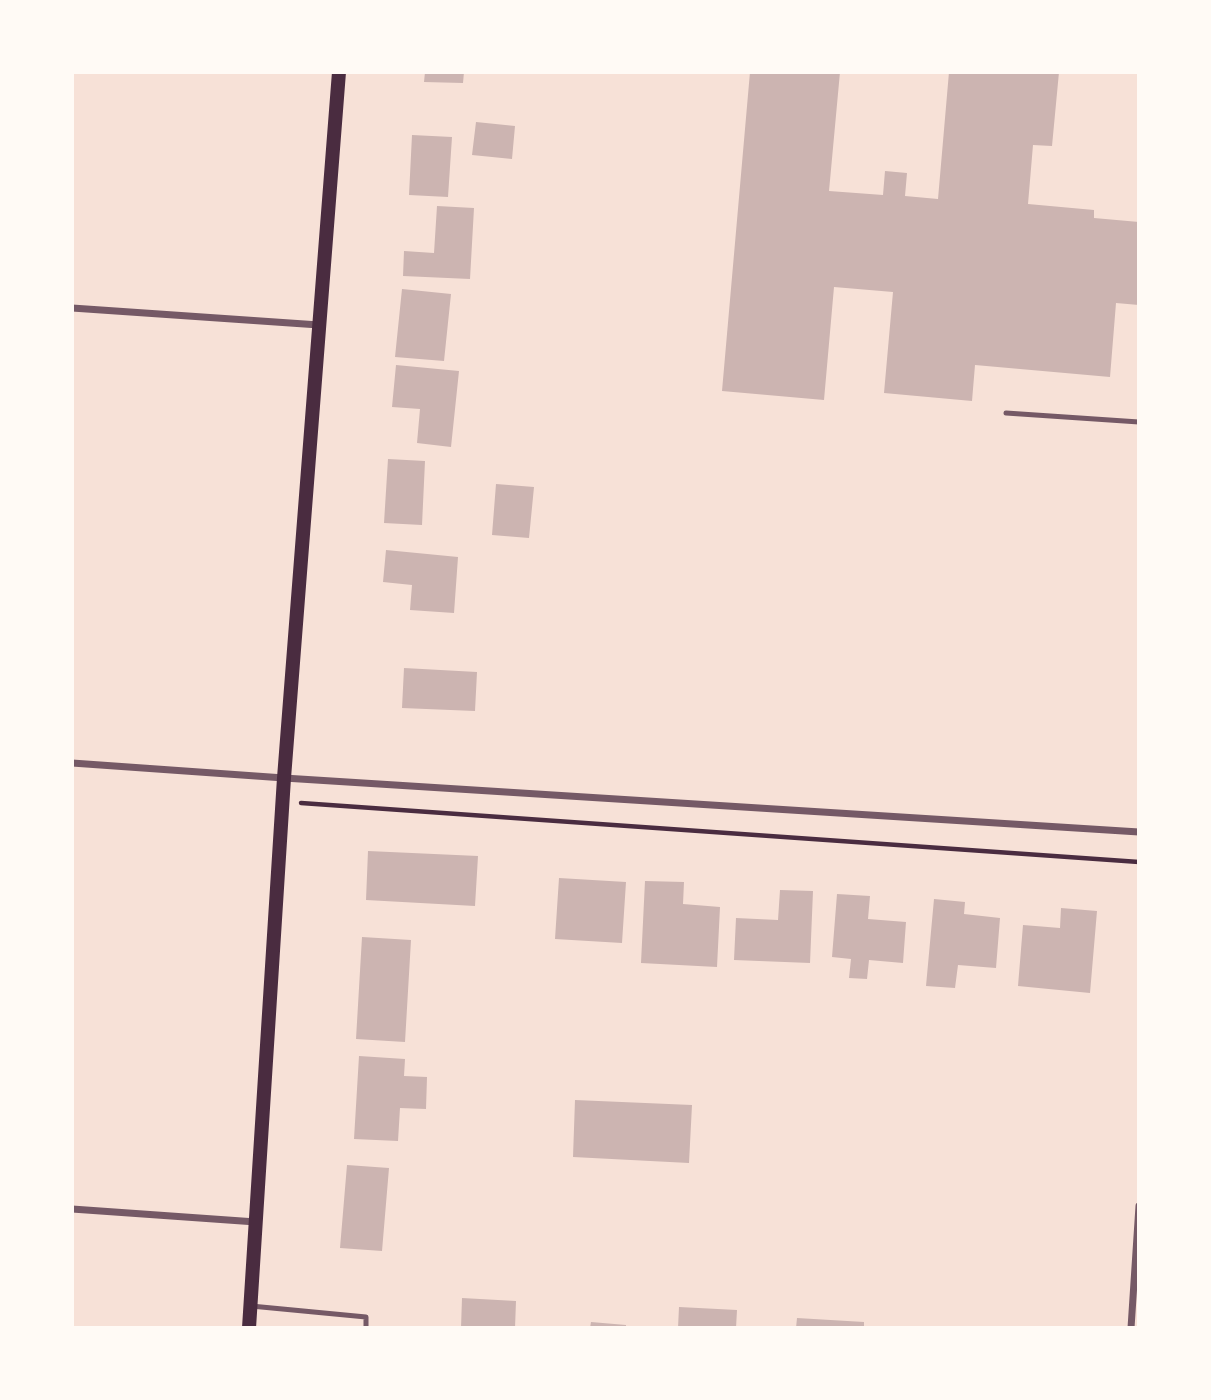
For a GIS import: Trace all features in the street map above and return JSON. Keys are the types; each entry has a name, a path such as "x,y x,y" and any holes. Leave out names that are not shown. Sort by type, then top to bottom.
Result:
{"main road":[{"path":"249,1328 284,778 339,72"}],"street":[{"path":"72,308 319,325"},
{"path":"72,763 1139,832"},
{"path":"1131,1328 1139,1206"},
{"path":"72,1209 257,1222"}],"lane":[{"path":"1006,413 1139,422"},
{"path":"250,1306 366,1317 366,1328"}],"path":[{"path":"283,802 1139,863"}],"building":[{"path":"425,72 464,72 463,83 424,82"},
{"path":"750,72 840,72 829,191 883,195 885,171 907,173 905,196 938,199 949,72 1059,72 1052,146 1033,145 1028,204 1094,210 1094,218 1139,222 1139,305 1116,303 1110,377 975,365 972,401 884,393 893,292 834,287 824,400 722,391"},
{"path":"476,122 515,126 512,159 472,155"},
{"path":"412,135 452,137 448,197 409,195"},
{"path":"437,206 474,208 470,279 403,276 404,251 434,253"},
{"path":"402,289 451,294 444,361 395,357"},
{"path":"396,365 459,371 451,447 417,443 420,409 392,407"},
{"path":"388,459 425,461 422,525 384,523"},
{"path":"496,484 534,487 529,538 492,535"},
{"path":"386,550 458,557 454,613 410,610 412,585 383,582"},
{"path":"404,668 477,672 475,711 402,708"},
{"path":"368,851 478,856 475,906 366,900"},
{"path":"559,878 626,882 622,943 555,939"},
{"path":"645,881 684,882 683,904 720,907 717,967 641,963"},
{"path":"780,890 813,891 810,963 734,960 736,918 778,920"},
{"path":"837,894 870,896 868,919 906,922 903,963 869,960 867,979 849,978 851,959 832,957"},
{"path":"934,899 965,902 964,914 1000,918 996,968 958,965 955,988 926,986"},
{"path":"1061,908 1097,911 1090,993 1018,986 1023,925 1060,928"},
{"path":"362,937 411,940 405,1042 356,1039"},
{"path":"359,1056 405,1059 404,1076 427,1077 426,1109 400,1108 398,1141 354,1139"},
{"path":"575,1100 692,1105 689,1163 573,1157"},
{"path":"347,1165 389,1168 382,1251 340,1248"},
{"path":"462,1298 516,1301 515,1328 461,1328"},
{"path":"679,1307 737,1310 736,1328 678,1328"},
{"path":"797,1318 864,1322 864,1328 796,1328"},
{"path":"591,1322 626,1325 626,1328 590,1328"}]}
